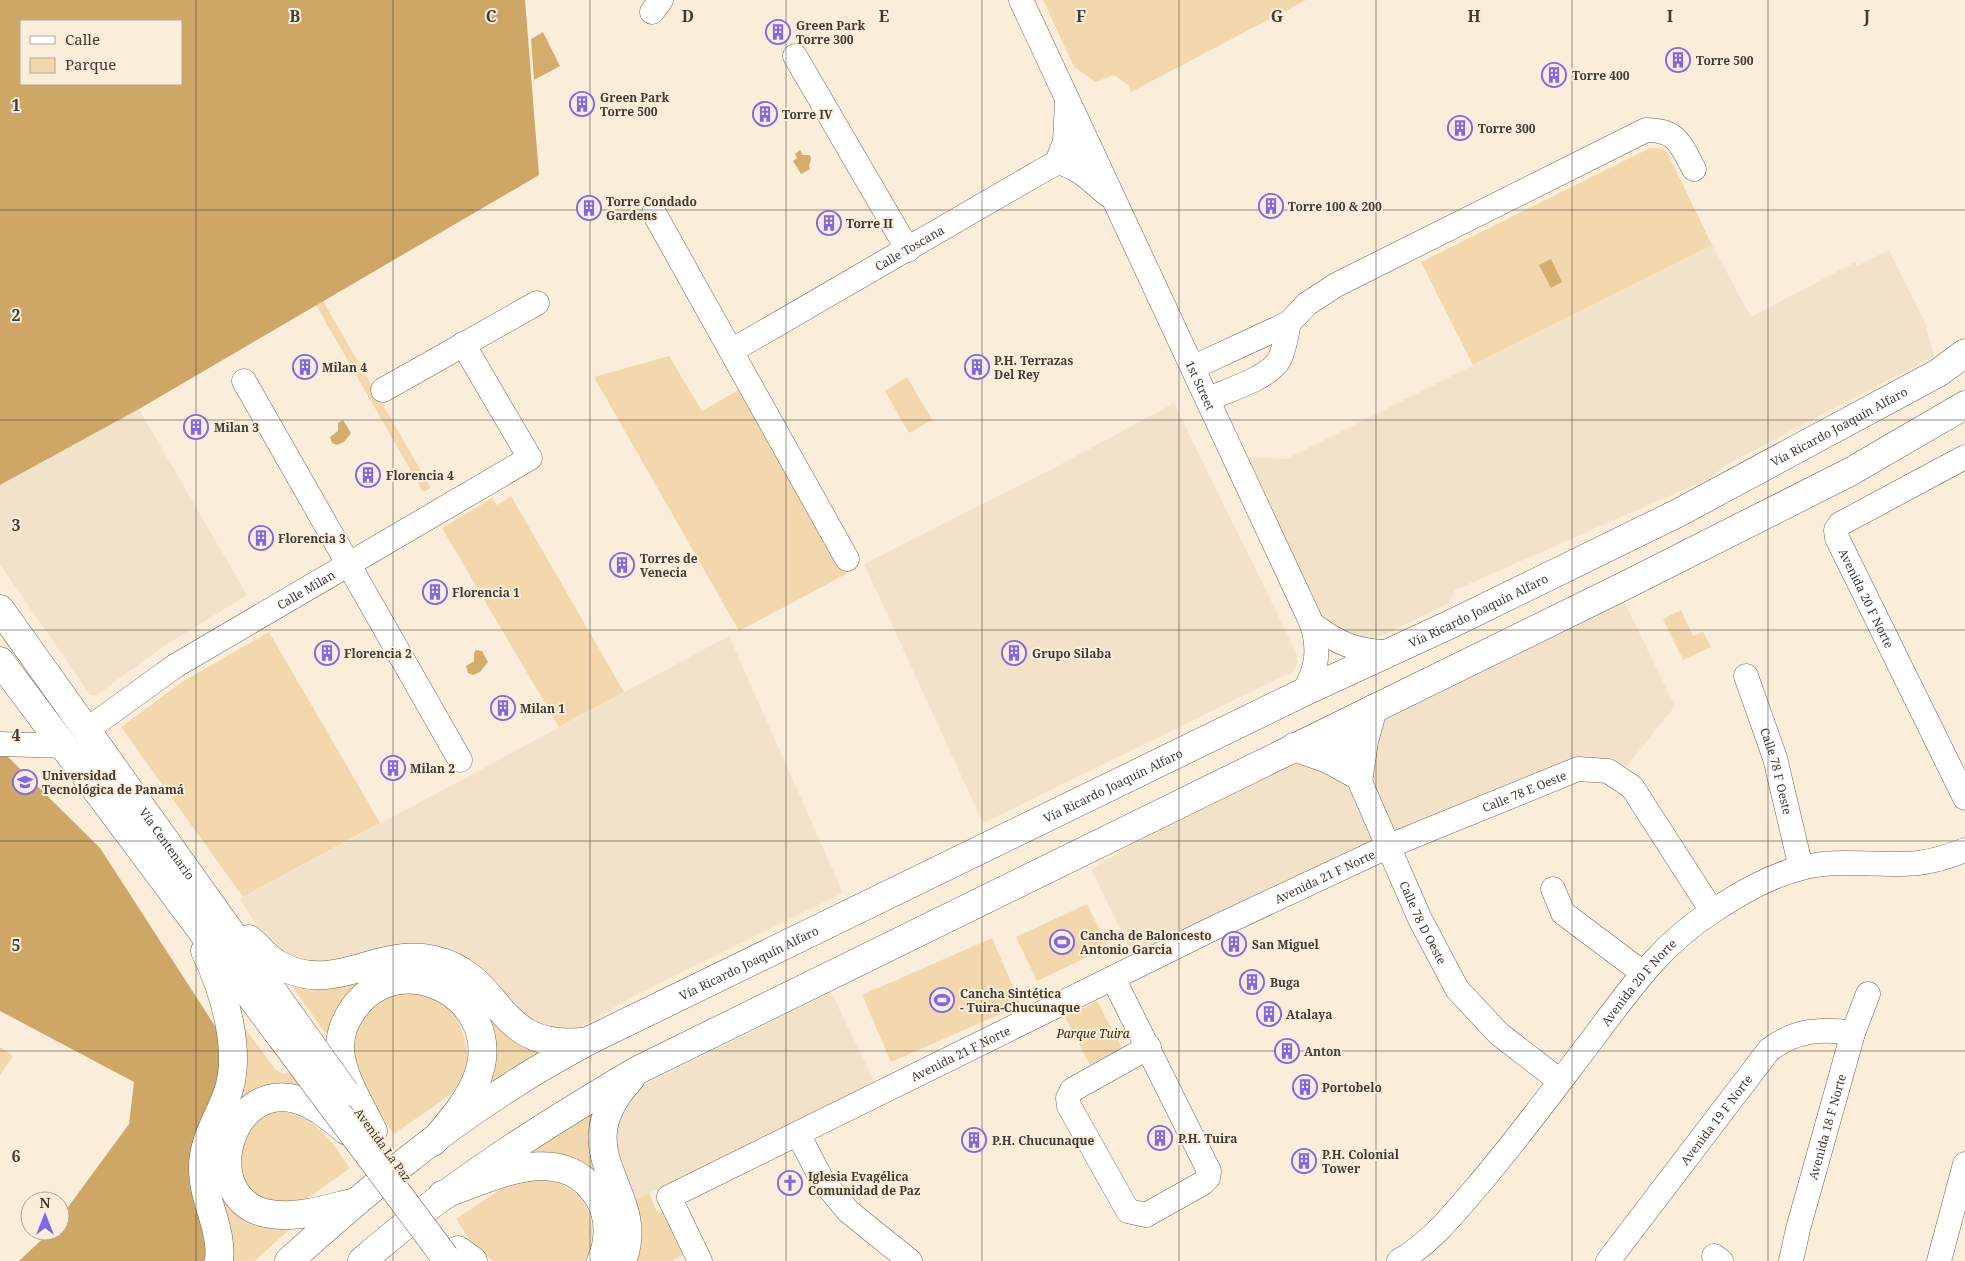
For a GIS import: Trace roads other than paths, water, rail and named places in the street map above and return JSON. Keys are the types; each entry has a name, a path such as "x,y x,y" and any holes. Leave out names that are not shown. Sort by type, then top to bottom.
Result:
{"main road":[{"name":"Vía Ricardo Joaquín Alfaro","path":"289,1261 355,1202 433,1142 512,1085 588,1041 1304,692 1678,513 1938,373 1965,353"},
{"path":"363,1261 442,1196 545,1125 638,1070 1850,472 1965,405"},
{"name":"Vía Centenario","path":"0,609 88,729 199,909"},
{"name":"Vía Centenario","path":"0,661 64,746 199,909 290,1033"},
{"path":"1294,747 1328,759 1359,776 1364,742 1374,708"},
{"path":"199,909 257,946 275,962 286,968 318,977 388,959 409,957 434,960 467,975 488,995 511,1022 529,1034 540,1039 562,1043 588,1041"},
{"path":"199,909 212,965 230,1024 234,1051 230,1085 206,1144 202,1166 205,1187 217,1232 219,1261"},
{"path":"212,965 289,1066 297,1071 313,1067 325,1052 319,1035 257,946"},
{"path":"365,1135 340,1050 344,1026 355,1006 374,989 386,984 422,980 447,989 465,1005 473,1016 481,1036 480,1066 465,1101 433,1142"},
{"name":"Avenida La Paz","path":"290,1033 457,1258"},
{"path":"622,1261 626,1245 626,1221 621,1199 603,1154 602,1132 613,1102 638,1070"},
{"path":"355,1202 296,1215 263,1212 247,1204 235,1191 227,1165 228,1145 235,1128 247,1112 270,1099 296,1099 315,1107 365,1135"},
{"path":"442,1196 522,1168 543,1165 563,1168 588,1185 602,1204 608,1231 606,1247 601,1261"}],"street":[{"name":"1st Street","path":"1022,0 1312,624 1317,641 1317,659 1313,676 1304,692"},
{"path":"795,56 908,250"},
{"path":"1067,98 1065,142 1057,162 1071,165 1080,170 1115,201"},
{"path":"1194,367 1289,323 1307,304 1336,285 1646,130 1663,131 1676,137 1694,169"},
{"name":"Calle Toscana","path":"731,351 1057,162 1089,146"},
{"path":"654,213 847,559"},
{"path":"383,390 537,303"},
{"path":"1208,399 1257,378 1274,367 1282,351 1289,323"},
{"name":"Calle Milan","path":"88,729 176,666 530,458 463,344"},
{"path":"244,381 460,760"},
{"name":"Avenida 20 F Norte","path":"1962,782 1837,538 1836,530 1840,524 1965,457"},
{"path":"1312,624 1348,647 1368,652 1388,652"},
{"name":"Calle 78 F Oeste","path":"1746,676 1775,758 1801,868"},
{"name":"Calle 78 D Oeste","path":"1336,727 1420,919 1458,989 1499,1034 1560,1082"},
{"path":"0,744 64,746"},
{"name":"Calle 78 E Oeste","path":"1389,846 1578,769 1608,770 1632,787 1712,911"},
{"name":"Avenida 21 F Norte","path":"700,1261 670,1197 1113,978 1389,846"},
{"name":"Avenida 20 F Norte","path":"1399,1261 1410,1255 1449,1219 1507,1152 1642,973 1673,940 1712,911 1760,884 1801,868 1848,863 1917,863 1942,858 1965,850"},
{"path":"1553,889 1563,913 1642,973"},
{"path":"1113,978 1149,1047 1209,1171 1208,1178 1203,1184 1146,1215 1128,1211 1069,1106 1068,1098 1072,1090 1149,1047"},
{"name":"Avenida 18 F Norte","path":"1791,1261 1798,1229 1853,1033 1868,994"},
{"name":"Avenida 19 F Norte","path":"1608,1261 1769,1050 1782,1040 1816,1030 1853,1033"},
{"path":"798,1134 822,1180 849,1212 910,1261"},
{"path":"1939,1261 1965,1164"}],"place":[{"name":"Green Park Torre 300","path":"778,32"},
{"name":"Torre 500","path":"1678,60"},
{"name":"Torre 400","path":"1554,75"},
{"name":"Green Park Torre 500","path":"582,104"},
{"name":"Torre IV","path":"765,114"},
{"name":"Torre 300","path":"1460,128"},
{"name":"Torre 100 & 200","path":"1271,206"},
{"name":"Torre Condado Gardens","path":"589,208"},
{"name":"Torre II","path":"829,223"},
{"name":"Milan 4","path":"305,367"},
{"name":"P.H. Terrazas Del Rey","path":"977,367"},
{"name":"Milan 3","path":"196,427"},
{"name":"Florencia 4","path":"368,475"},
{"name":"Florencia 3","path":"261,538"},
{"name":"Torres de Venecia","path":"622,565"},
{"name":"Florencia 1","path":"435,592"},
{"name":"Florencia 2","path":"327,653"},
{"name":"Grupo Silaba","path":"1014,653"},
{"name":"Milan 1","path":"503,708"},
{"name":"Milan 2","path":"393,768"},
{"name":"Universidad Tecnológica de Panamá","path":"25,782"},
{"name":"Cancha de Baloncesto Antonio Garcia","path":"1062,942"},
{"name":"San Miguel","path":"1234,944"},
{"name":"Buga","path":"1252,982"},
{"name":"Cancha Sintética - Tuira-Chucunaque","path":"942,1000"},
{"name":"Atalaya","path":"1269,1014"},
{"name":"Anton","path":"1287,1051"},
{"name":"Portobelo","path":"1305,1087"},
{"name":"P.H. Tuira","path":"1160,1138"},
{"name":"P.H. Chucunaque","path":"974,1140"},
{"name":"P.H. Colonial Tower","path":"1304,1161"},
{"name":"Iglesia Evagélica Comunidad de Paz","path":"790,1183"}],"park label":[{"name":"Parque Tuira","path":"1093,1033"}]}
